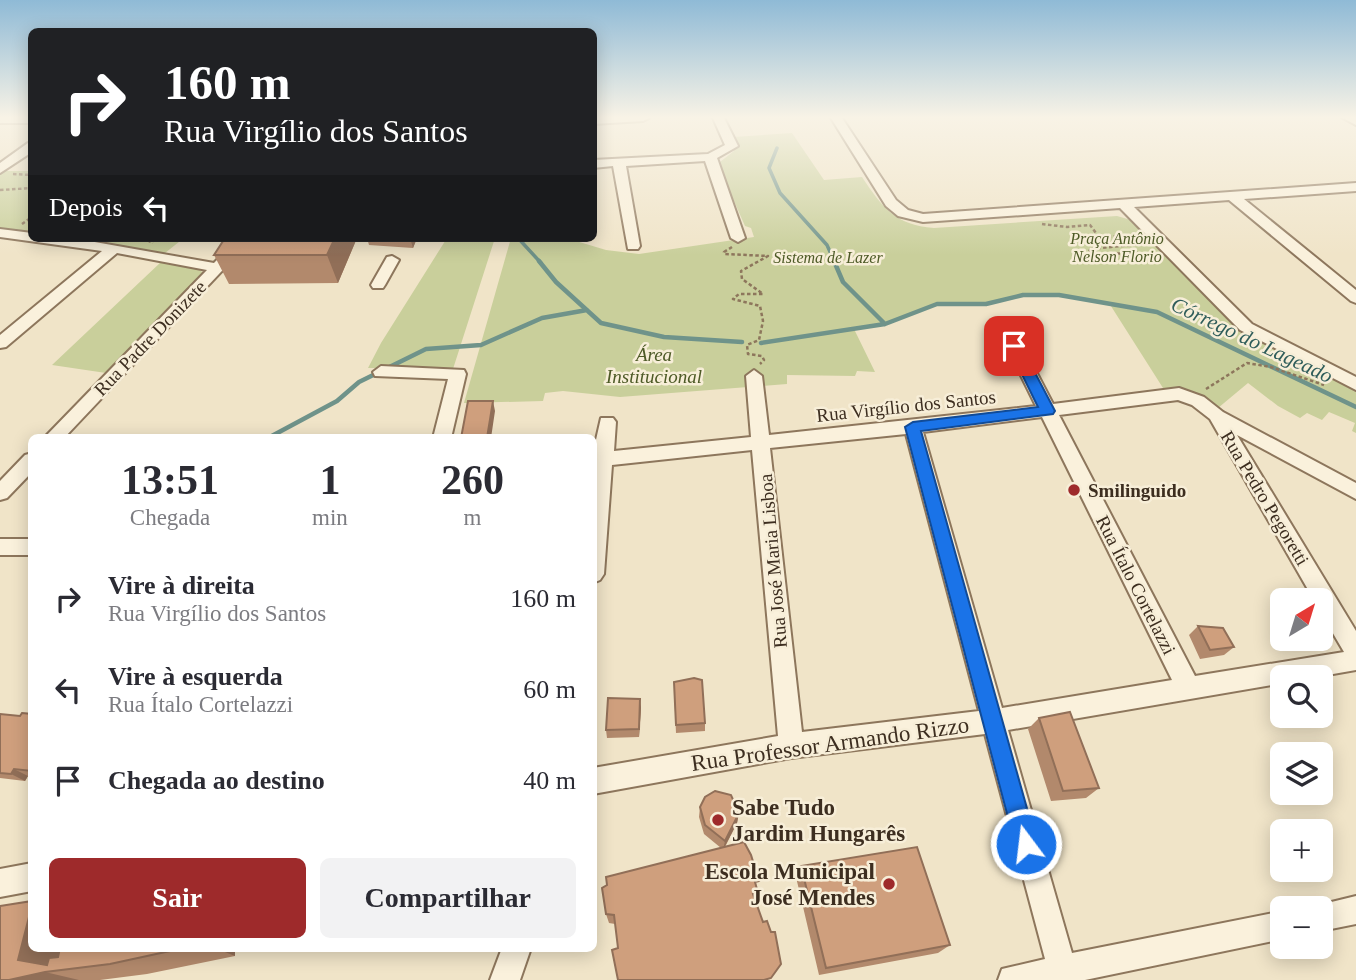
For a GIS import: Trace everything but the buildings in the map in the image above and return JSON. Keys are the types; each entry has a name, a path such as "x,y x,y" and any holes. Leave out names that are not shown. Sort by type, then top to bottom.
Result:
{"street":[{"path":"619,164 633,246"},
{"path":"712,164 738,238"},
{"path":"866,164 891,203 904,213 923,218 1356,187"},
{"path":"1338,188 1356,201"},
{"path":"1232,196 1356,298"},
{"path":"1124,204 1149,234 1246,327 1356,384"},
{"path":"3,235 28,237"},
{"path":"71,242 217,268"},
{"name":"Rua Padre Donizete","path":"58,434 242,242"},
{"path":"0,343 114,248"},
{"path":"378,285 391,260"},
{"name":"Rua Ítalo Cortelazzi","path":"1008,333 1189,689"},
{"path":"381,372 458,374 443,434"},
{"name":"Rua José Maria Lisboa","path":"754,376 791,746"},
{"name":"Rua Virgílio dos Santos","path":"599,459 913,427 1168,394 1192,398"},
{"path":"1192,398 1217,416 1356,492"},
{"name":"Rua Pedro Pegoretti","path":"1217,416 1356,652"},
{"path":"597,497 599,459 607,422"},
{"path":"913,427 1062,974"},
{"path":"0,493 28,464"},
{"path":"0,547 28,547"},
{"name":"Rua Professor Armando Rizzo","path":"597,780 791,746 993,722 1356,660"},
{"path":"0,883 28,878"},
{"path":"1333,915 1356,910"},
{"path":"1013,980 1062,974 1270,928"},
{"path":"505,980 516,952"}],"path":[{"path":"0,190 28,188"},
{"path":"1030,223 1090,225 1100,237 1149,234 1154,243 1089,250 1092,254 1138,253"},
{"path":"1110,232 1113,236"},
{"path":"738,238 752,237 749,241 724,252 725,254 768,256 741,271 742,279 763,294 739,294 733,299 760,306 763,321 759,340 747,345 748,354 762,356 764,360 758,365 754,376"},
{"path":"1192,398 1247,363 1271,368"}],"green space":[{"path":"720,164 813,164 824,180 862,177 891,213 909,223 934,228 1117,216 1131,220 1238,327 1356,392 1356,433 1352,431 1355,423 1329,412 1322,420 1307,413 1300,418 1278,406 1248,383 1218,408 1183,389 1163,388 1109,303 1059,295 1023,295 986,304 937,304 885,324 854,329 875,372 857,371 855,376 787,375 787,384 620,397 563,391 545,393 543,401 464,403 510,242 579,242 606,250 639,254 754,237 751,228 745,226"},
{"path":"28,171 28,232 0,229 0,173"},
{"path":"98,242 179,242 165,253"},
{"path":"444,242 494,242 453,369 368,368"},
{"path":"161,262 198,268 203,273 106,373 52,365"}],"waterway":[{"path":"771,164 769,168 780,193 827,245 835,263"},
{"name":"Córrego do Lageado","path":"522,242 541,263"},
{"name":"Córrego do Lageado","path":"539,261 556,282 587,310"},
{"path":"834,261 843,282 885,324"},
{"name":"Córrego do Lageado","path":"885,324 937,304 986,304 1023,295 1059,295 1157,312 1356,407"},
{"path":"275,434 337,401 359,382 426,349 481,345 542,318 587,310"},
{"name":"Córrego do Lageado","path":"587,310 601,323 664,337 742,342"},
{"name":"Córrego do Lageado","path":"761,343 885,324"}],"place":[{"name":"Smilinguido","path":"1074,490"},
{"name":"Sabe Tudo Jardim Hungarês","path":"718,820"},
{"name":"Escola Municipal José Mendes","path":"889,884"}],"route":[{"path":"1014,346 1047,411 913,427 1026,844"}],"park label":[{"name":"Praça Antônio Nelson Florio","path":"1117,247"},
{"name":"Sistema de Lazer","path":"828,257"},
{"name":"Área Institucional","path":"654,365"}]}
